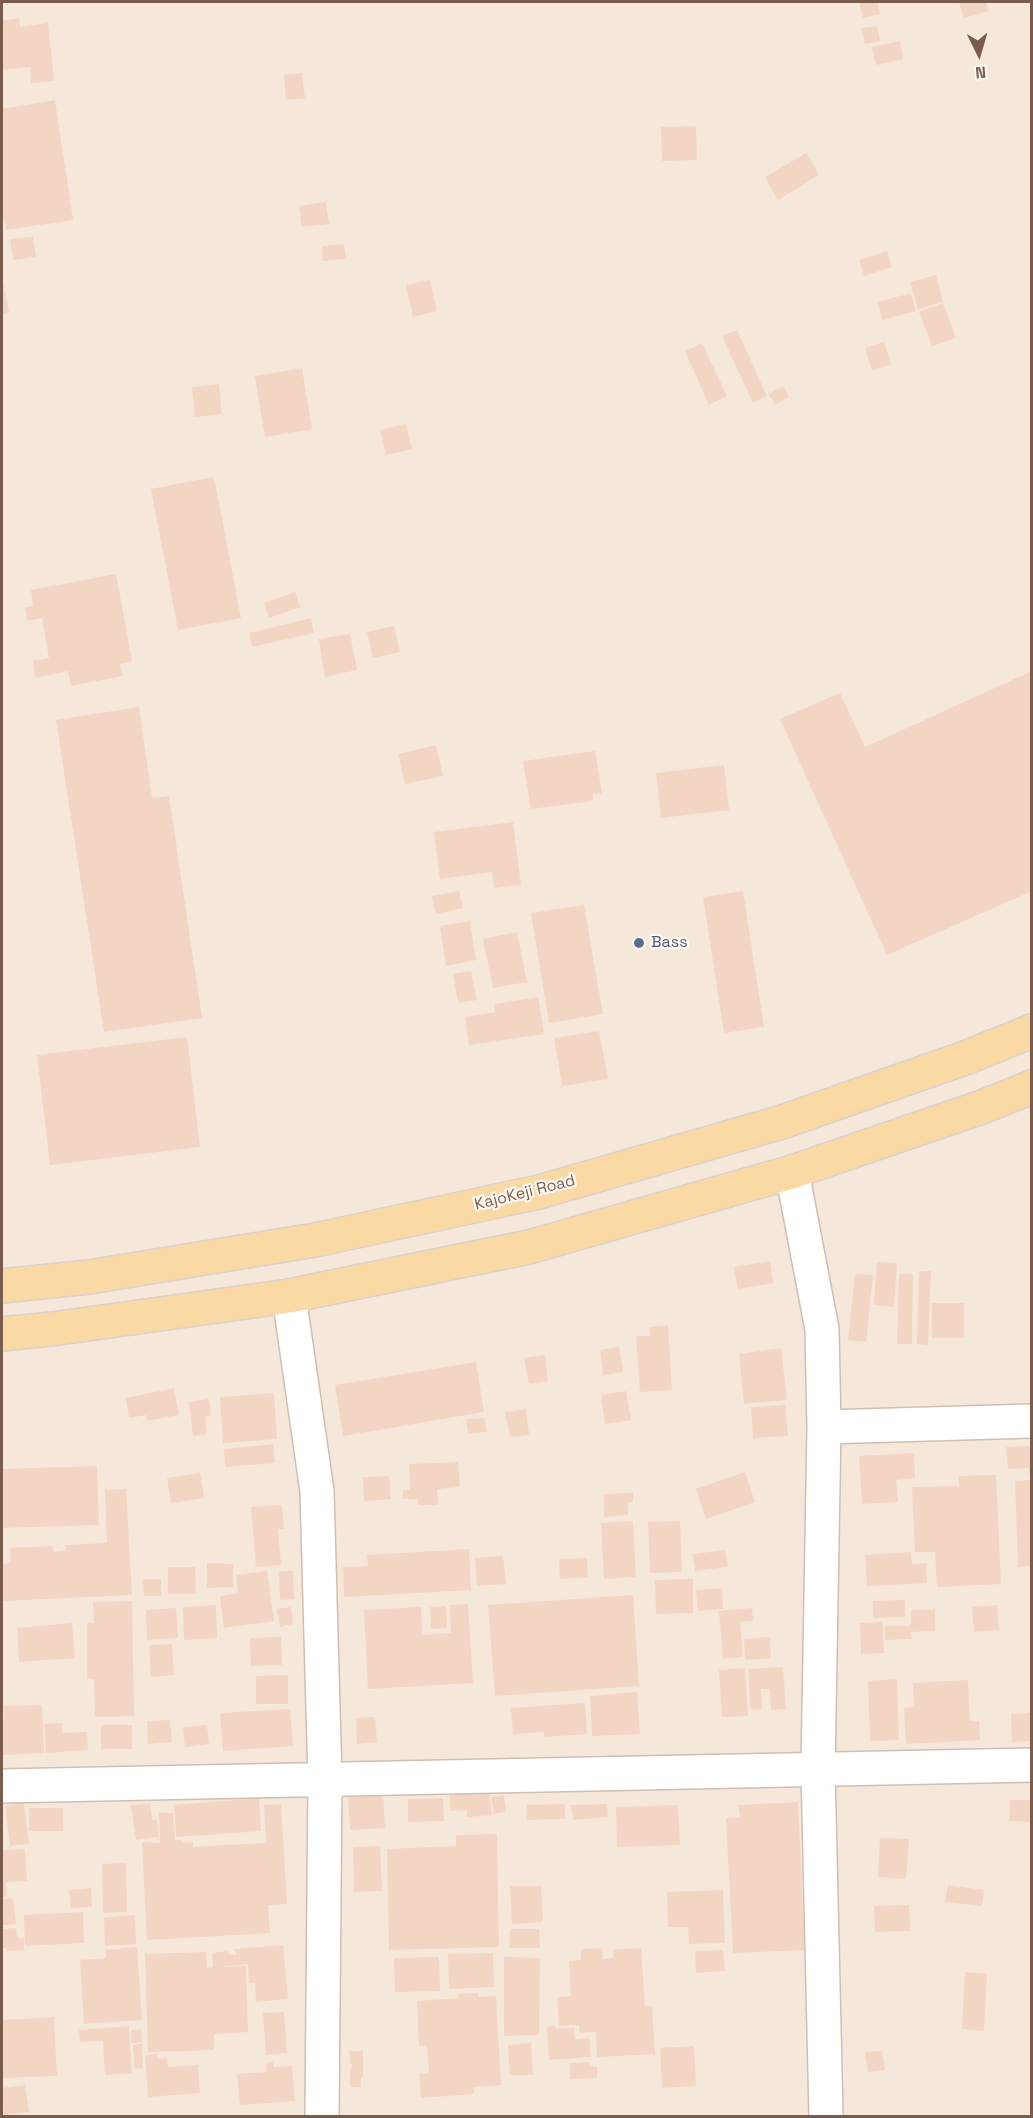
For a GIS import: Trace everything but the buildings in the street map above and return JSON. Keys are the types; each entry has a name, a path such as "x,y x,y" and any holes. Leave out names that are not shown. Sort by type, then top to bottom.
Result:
{"main road":[{"name":"KajoKeji Road","path":"2,1286 89,1277 315,1240 539,1192 782,1122 965,1058 1032,1031"},
{"path":"2,1334 289,1296 529,1247 792,1172 982,1107 1032,1087"}],"street":[{"path":"792,1172 822,1329 824,1427 818,1769 826,2116"},
{"path":"289,1296 317,1491 325,1780 322,2116"},
{"path":"824,1427 1032,1421"},
{"path":"2,1786 1032,1765"}],"shaded area":[{"path":"2,2 1031,2 1031,2116 2,2116"}],"place":[{"name":"Bass","path":"639,943"}]}
